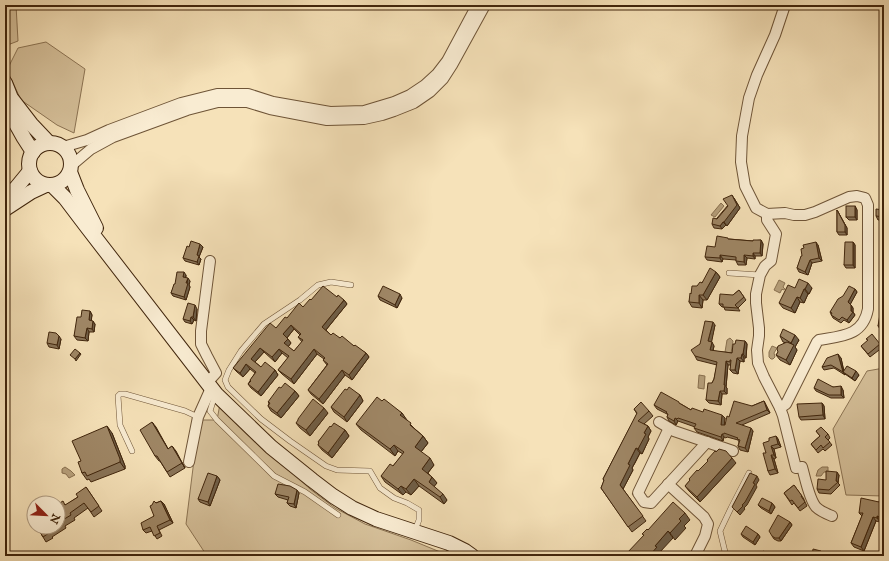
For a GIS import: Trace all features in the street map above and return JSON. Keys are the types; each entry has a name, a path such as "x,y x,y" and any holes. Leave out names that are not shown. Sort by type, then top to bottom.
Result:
{"main road":[{"path":"5,83 11,98 31,124 56,145 68,152 71,158 71,168 77,190 115,263"},
{"path":"5,104 33,152"},
{"path":"56,145 43,144 38,147 30,158 30,171 39,182 49,185 65,198 211,388 271,447 333,496 352,508 376,519 449,543 472,556"},
{"path":"5,209 31,192 49,185 58,184 63,181 67,177 71,168"},
{"path":"5,198 16,188 30,171"}],"street":[{"path":"56,145 87,140 109,130 182,103 217,94 248,94 273,102 330,112 364,111 394,102 410,95 425,85 437,74 447,61 477,5"},
{"path":"71,168 91,149 113,137 187,110 218,102 247,102 270,109 327,120 364,119 394,111 414,103 430,92 443,79 485,5"},
{"path":"780,408 786,404 817,342 819,340 851,333 857,330 866,317 868,309 868,205 865,198 857,196 848,197 805,215 785,213 767,214 756,208 745,186 741,162 742,136 749,98 757,75 775,35 784,5"},
{"path":"767,214 767,220 776,234 771,261 760,275 756,294 759,328 757,350 758,363 783,416 796,468 802,467 811,499 816,507 824,513 832,516"},
{"path":"189,462 198,417 216,373 201,344 201,331 210,261"},
{"path":"659,422 669,428 733,451"},
{"path":"669,428 638,493 644,502 651,503 707,442"},
{"path":"668,484 704,517 708,524 705,536 694,556"}],"lane":[{"path":"729,273 760,275"},
{"path":"351,286 331,282 318,285 300,300 264,324 241,351 229,370 225,380 228,387 261,419 326,466 338,470 370,471 380,488 394,498 419,510 419,520 415,531"},
{"path":"211,388 210,411 217,420 274,476 305,492 338,515"},
{"path":"132,451 120,425 118,396 120,394 125,394 185,411 198,417"},
{"path":"726,556 720,531 749,473"}],"shaded area":[{"path":"5,5 16,5 18,41 5,46"},
{"path":"46,42 85,69 74,133 57,125 21,100 7,70 18,48"},
{"path":"721,203 724,206 715,217 711,215"},
{"path":"779,280 785,283 783,287 785,289 782,289 780,293 774,290"},
{"path":"730,338 733,341 731,353 725,352 727,340"},
{"path":"772,346 777,348 774,353 775,357 771,359 769,357 769,352"},
{"path":"884,368 884,496 846,495 833,429 867,371"},
{"path":"699,375 705,376 704,389 698,388"},
{"path":"220,404 310,489 335,508 365,524 411,540 450,556 207,556 186,524 199,420 217,420"},
{"path":"65,467 75,475 69,478 66,474 62,473 62,469"},
{"path":"822,467 828,467 828,472 824,472 821,476 816,476 818,470"}],"building":[{"path":"732,195 737,205 720,226 712,224 713,218 717,219 728,206 723,199"},
{"path":"846,206 855,206 855,217 846,217"},
{"path":"876,209 884,210 884,217 876,216"},
{"path":"837,210 845,225 845,232 837,232"},
{"path":"717,236 728,239 753,241 761,240 760,253 753,253 753,256 744,255 744,262 736,261 736,257 720,255 720,258 705,257 707,246 715,247"},
{"path":"882,236 884,236 884,243 882,242"},
{"path":"191,241 200,244 197,262 183,258 187,246 189,247"},
{"path":"816,242 819,258 810,260 805,272 797,268 802,256 801,249 804,248 803,245"},
{"path":"845,242 853,242 853,265 844,265"},
{"path":"710,268 716,272 703,295 699,295 699,303 689,302 692,286 697,286 700,282 702,283"},
{"path":"177,272 184,272 183,277 188,278 184,297 171,293 175,284"},
{"path":"884,272 884,289 881,289 881,273"},
{"path":"799,279 808,283 800,298 797,297 791,308 779,303 788,285 795,288"},
{"path":"323,286 337,297 338,295 344,300 322,327 331,335 333,333 340,338 342,336 354,346 355,345 366,353 349,375 342,370 319,399 308,390 328,364 323,360 325,358 314,349 291,379 278,370 289,356 279,349 272,357 260,348 251,359 261,367 265,362 275,370 258,392 248,384 256,372 246,364 240,373 233,368 270,323 276,328 285,317 287,318 299,303 303,307 310,299 311,300","holes":["291,325 301,334 298,337 303,340 294,351 284,343 288,339 283,334"]},
{"path":"383,286 400,294 395,305 378,296"},
{"path":"849,286 855,289 848,302 851,305 851,311 853,312 847,320 842,317 839,320 831,315 832,313 830,312 838,299 843,296"},
{"path":"739,290 744,297 735,305 738,308 723,307 723,304 719,304 720,294 733,295"},
{"path":"188,303 195,305 193,317 191,317 190,321 183,319"},
{"path":"884,308 884,327 878,326 880,314 883,315"},
{"path":"82,310 90,311 89,320 93,321 92,329 87,328 85,338 74,336 77,317 81,317"},
{"path":"705,321 713,322 708,341 712,342 710,350 732,353 733,344 735,344 736,340 745,341 743,354 741,358 737,358 735,370 730,370 731,360 730,362 726,361 724,391 720,391 718,401 706,400 708,383 712,383 714,379 717,362 695,356 691,350 700,344"},
{"path":"783,329 795,335 791,343 780,336"},
{"path":"49,332 56,333 59,336 57,345 47,343"},
{"path":"872,334 880,344 868,354 861,346"},
{"path":"787,342 794,345 786,360 776,355 778,352 778,346"},
{"path":"75,349 80,353 75,359 70,355"},
{"path":"838,354 843,372 831,365 822,367 827,358"},
{"path":"847,366 856,371 852,378 843,372"},
{"path":"818,379 833,387 841,386 841,395 829,395 814,388"},
{"path":"285,383 295,391 277,413 268,406 270,403 268,402 279,387 281,388"},
{"path":"349,387 360,395 344,417 331,407 345,389 347,390"},
{"path":"661,392 691,410 692,408 703,412 704,409 722,415 721,425 725,425 727,416 729,417 734,401 752,406 764,401 767,410 736,423 751,428 745,448 738,446 740,440 737,439 738,438 724,433 721,437 694,428 696,424 678,418 675,418 674,421 667,417 667,412 654,405"},
{"path":"377,397 382,401 384,399 402,413 400,415 411,423 410,425 423,436 415,447 430,458 422,469 432,477 429,482 443,494 440,497 414,479 406,489 401,486 398,489 381,476 390,464 393,466 404,452 394,445 390,449 356,424"},
{"path":"313,399 324,408 306,430 296,423"},
{"path":"641,402 649,411 638,421 648,426 644,433 646,434 638,449 636,448 628,464 630,465 620,485 643,516 628,527 601,488 603,479 637,413 634,409"},
{"path":"822,403 823,415 799,417 797,404"},
{"path":"152,422 168,449 172,446 182,463 167,472 157,456 155,456 140,430"},
{"path":"334,423 345,430 328,453 318,445 318,442"},
{"path":"107,426 120,462 87,476 85,472 82,473 78,462 81,461 72,441"},
{"path":"821,427 828,434 825,437 830,442 823,448 821,445 816,450 811,444 820,436 816,431"},
{"path":"776,436 778,444 771,446 774,455 771,455 775,469 768,471 763,453 766,453 763,443 769,441 769,438"},
{"path":"719,449 726,451 732,458 697,497 685,486 697,470 698,471 715,451 716,452"},
{"path":"826,471 837,472 836,481 838,482 829,490 817,489 818,479 826,480"},
{"path":"208,473 217,476 208,502 198,499"},
{"path":"750,473 757,476 753,483 755,484 742,505 743,506 737,512 732,507"},
{"path":"278,484 290,486 297,490 294,504 287,503 289,497 275,494"},
{"path":"794,485 805,502 798,508 784,493"},
{"path":"86,487 99,506 91,512 84,503 70,513 71,515 66,518 66,504 78,497 76,494"},
{"path":"762,498 772,503 769,511 758,505"},
{"path":"861,498 879,502 880,499 884,500 884,515 883,518 877,516 877,518 873,517 861,547 851,543 863,513 859,513"},
{"path":"154,501 156,503 161,501 170,520 157,526 160,533 154,536 150,527 143,530 141,523 154,516 150,506"},
{"path":"673,502 685,513 679,519 681,521 670,533 668,531 655,546 657,547 649,556 627,556 629,554 627,553 644,535 642,534 647,529 648,530"},
{"path":"778,515 790,522 779,538 775,538 769,531"},
{"path":"746,526 758,534 753,542 741,534"},
{"path":"813,549 821,551 820,556 812,556"},
{"path":"763,551 773,556 760,556"}]}
